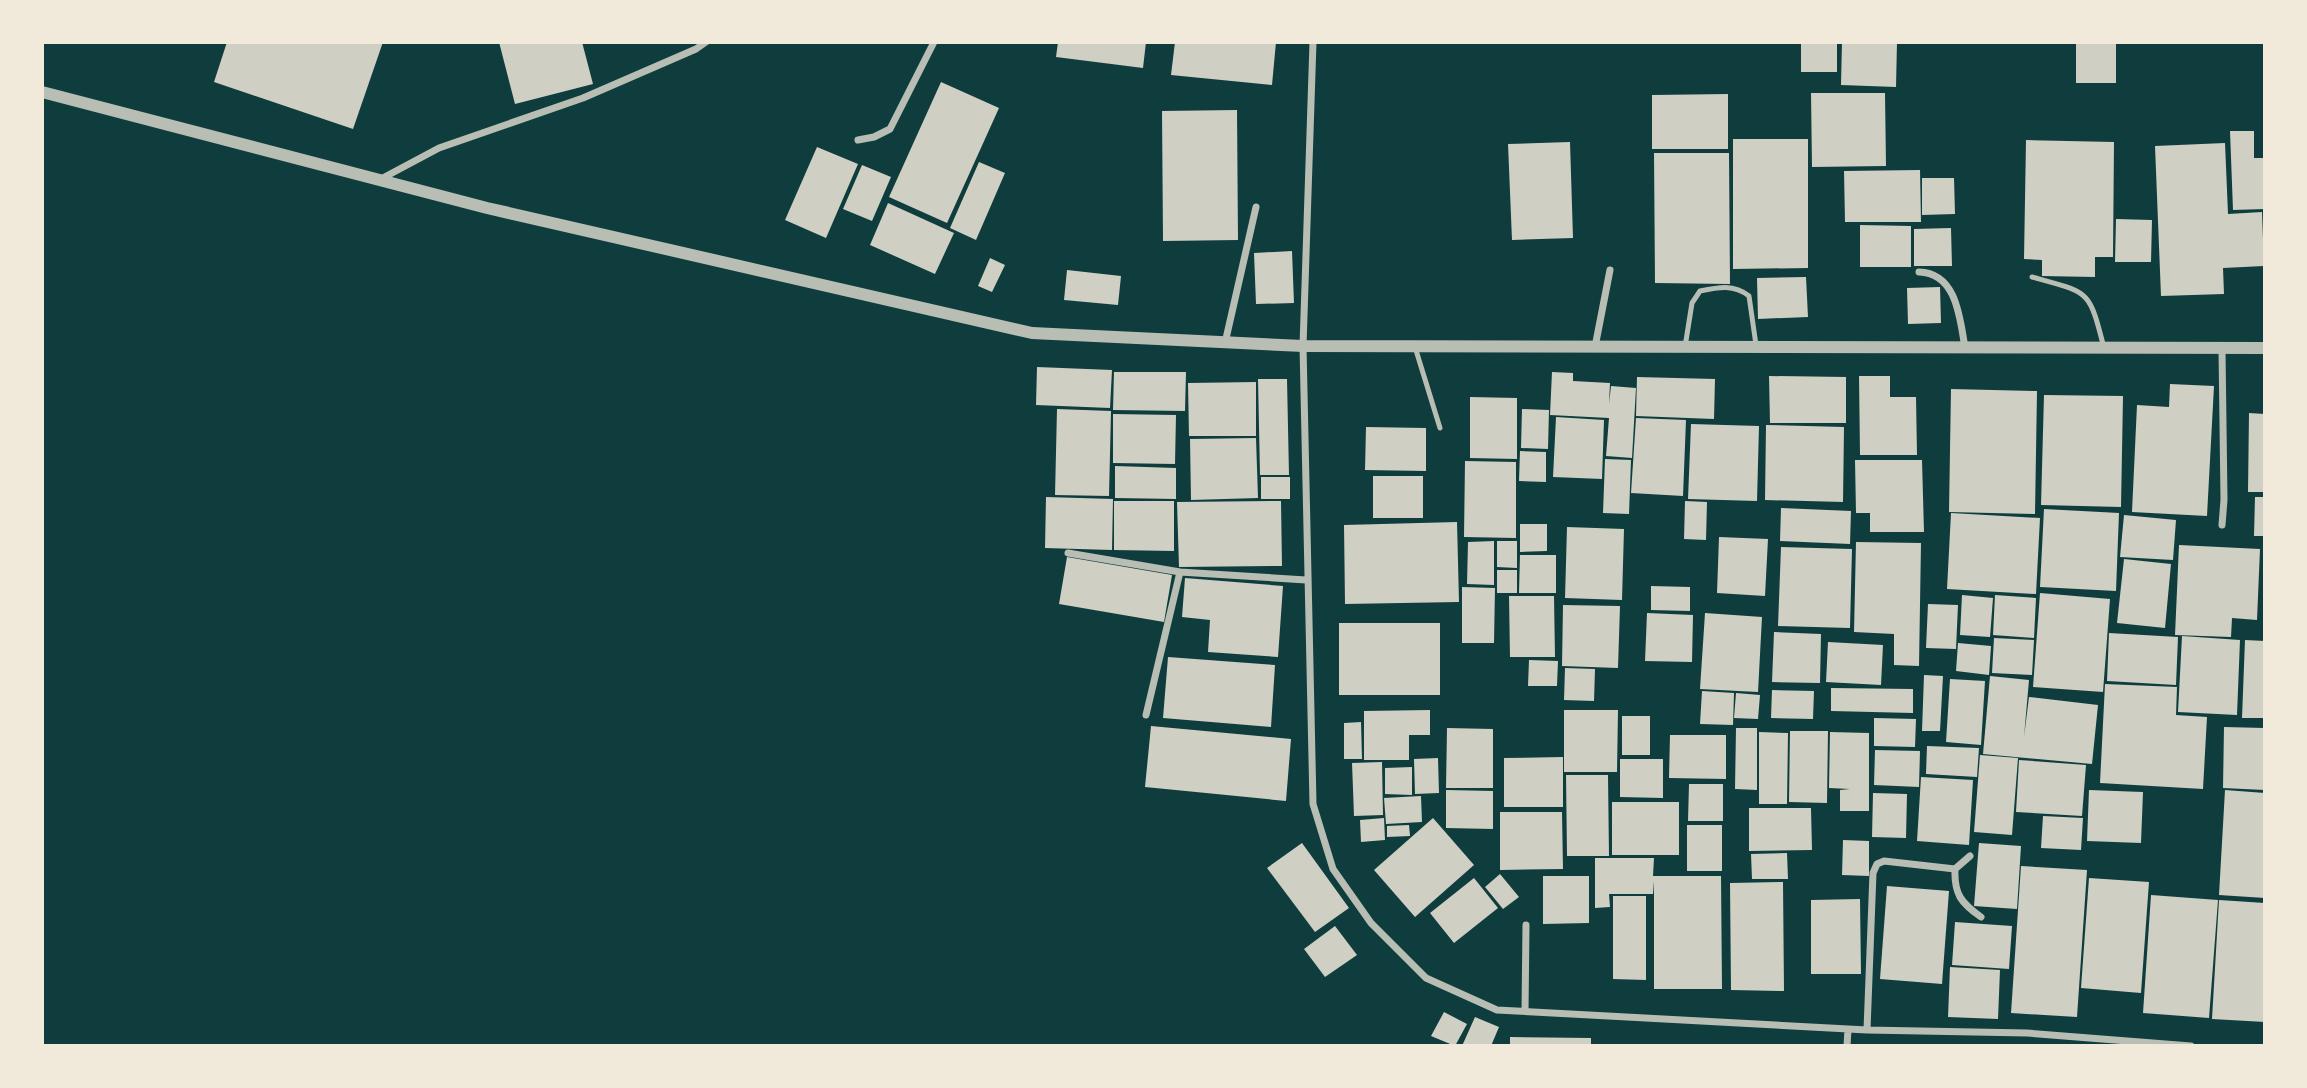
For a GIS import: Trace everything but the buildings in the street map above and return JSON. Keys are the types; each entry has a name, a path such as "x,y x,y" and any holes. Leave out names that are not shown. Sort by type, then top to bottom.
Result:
{"street":[{"path":"379,180 439,148 583,98 696,49 706,42"},
{"path":"858,139 874,137 890,129 934,42"},
{"path":"1313,42 1303,346 1306,580 1313,804 1333,869 1371,923 1426,978 1497,1010 1867,1030 2027,1033 2191,1046"},
{"path":"42,92 379,180 1032,333 1303,346 2265,348"},
{"path":"1224,344 1256,207"},
{"path":"1595,347 1610,270"},
{"path":"1919,272 1930,272 1945,283 1957,304 1965,348"},
{"path":"2222,349 2222,525"},
{"path":"1068,553 1180,572 1306,580"},
{"path":"1146,715 1180,572"},
{"path":"1867,1030 1873,873 1877,864 1884,861 1955,869 1970,856"},
{"path":"1955,869 1955,890 1964,905 1981,917"},
{"path":"1525,1012 1526,925"},
{"path":"1847,1046 1848,1029"}],"lane":[{"path":"2032,277 2077,289 2093,305 2104,348"},
{"path":"1685,347 1692,303 1700,291 1719,287 1738,288 1749,296 1756,348"},
{"path":"1415,346 1440,428"}]}
